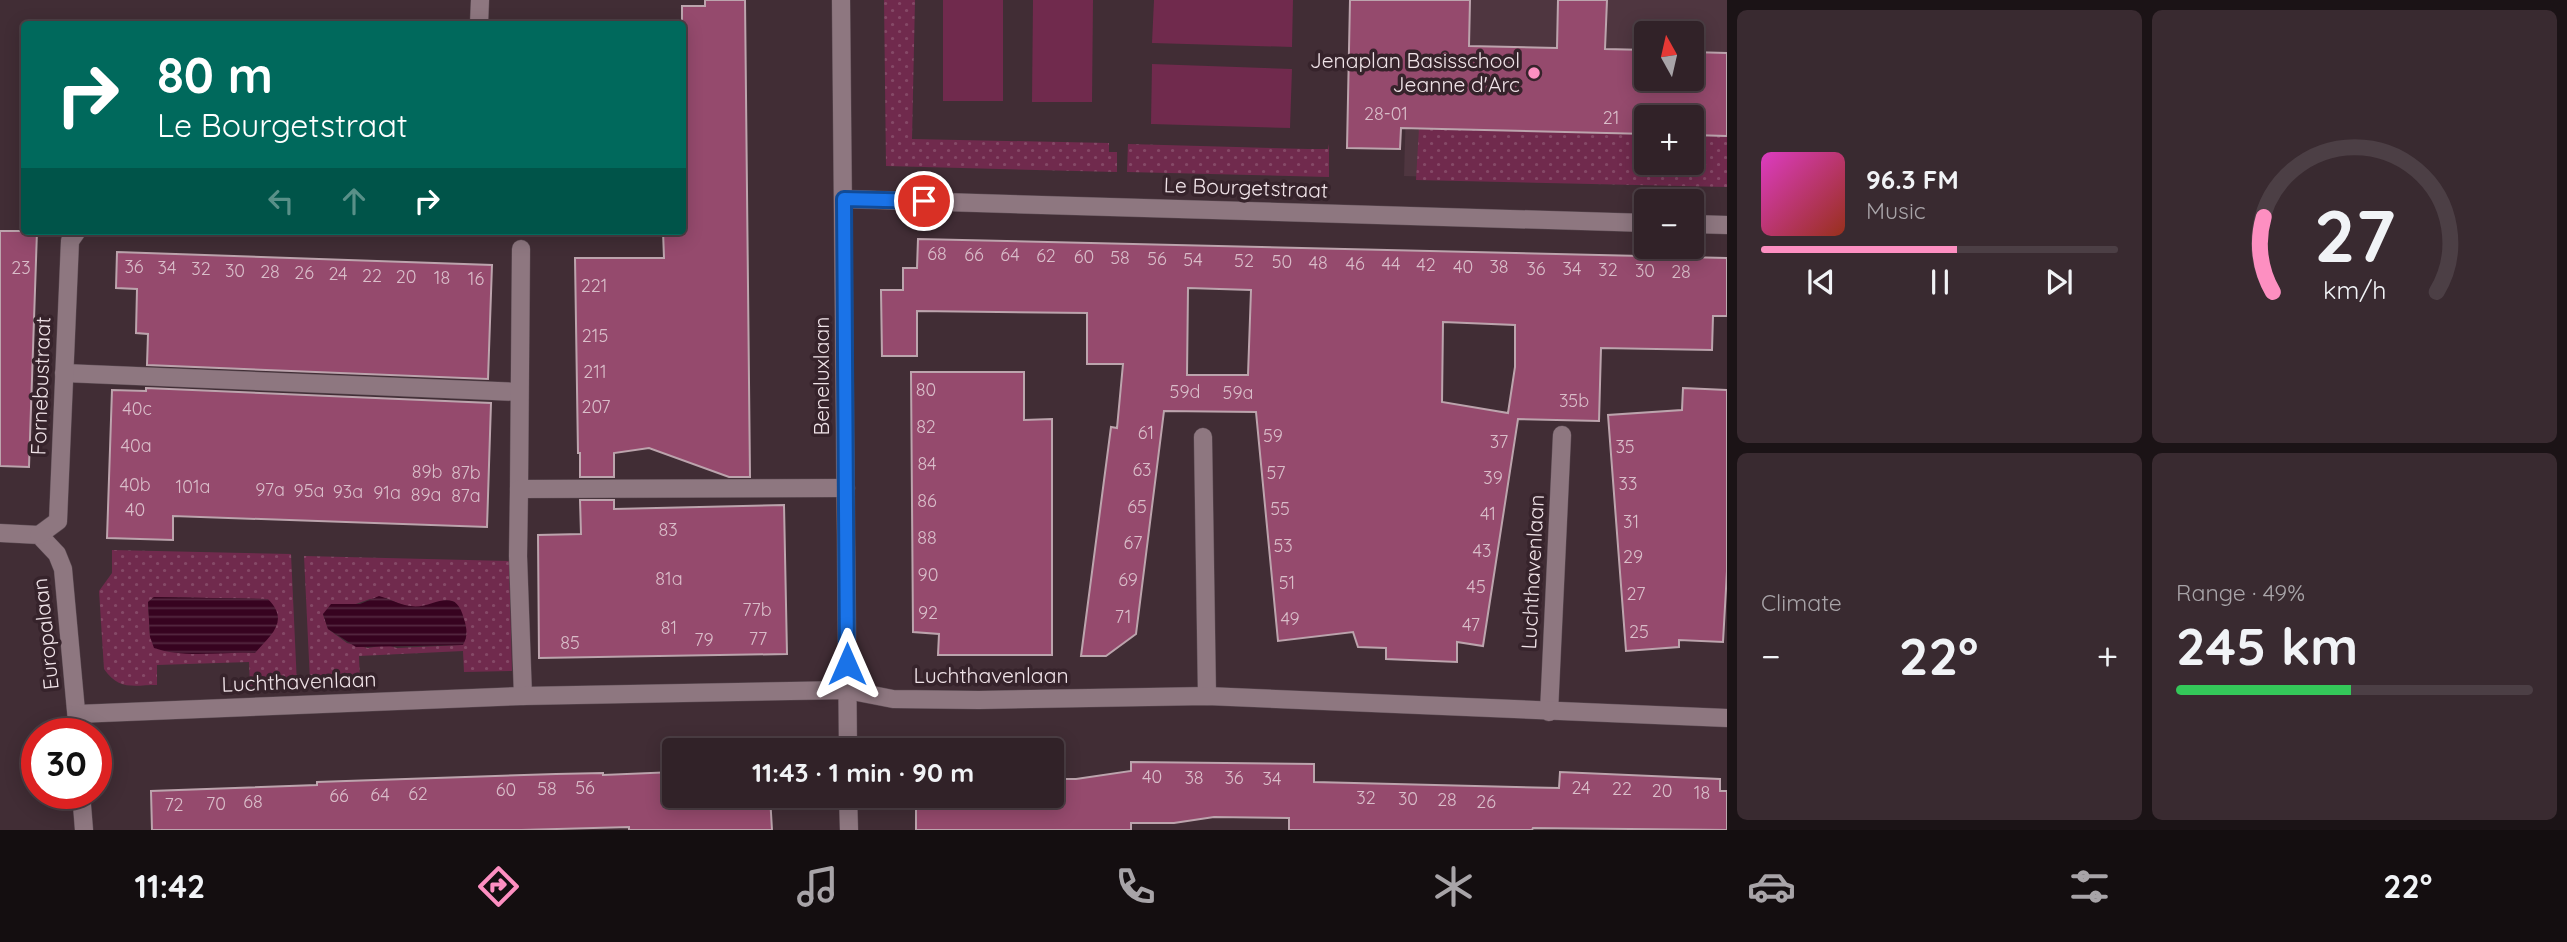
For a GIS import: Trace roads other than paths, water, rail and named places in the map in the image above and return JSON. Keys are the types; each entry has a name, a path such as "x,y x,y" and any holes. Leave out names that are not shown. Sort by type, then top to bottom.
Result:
{"street":[{"path":"479,21 480,0"},
{"name":"Beneluxlaan","path":"841,0 848,738"},
{"name":"Le Bourgetstraat","path":"844,199 1634,223"},
{"path":"1704,224 1727,225"},
{"name":"Fornebustraat","path":"39,535 58,521 70,241 74,235"},
{"path":"521,249 518,555 523,696"},
{"path":"64,373 519,392"},
{"name":"Luchthavenlaan","path":"1549,712 1562,435"},
{"path":"1203,437 1207,695"},
{"path":"519,489 846,488"},
{"path":"0,533 39,535"},
{"name":"Europalaan","path":"39,535 57,554 63,569 77,718"},
{"name":"Luchthavenlaan","path":"77,714 523,696 847,690 893,699 1207,695 1727,719"},
{"path":"848,808 849,830"},
{"path":"82,809 84,830"}],"place":[{"name":"Jenaplan Basisschool Jeanne d'Arc","path":"1534,73"}]}
